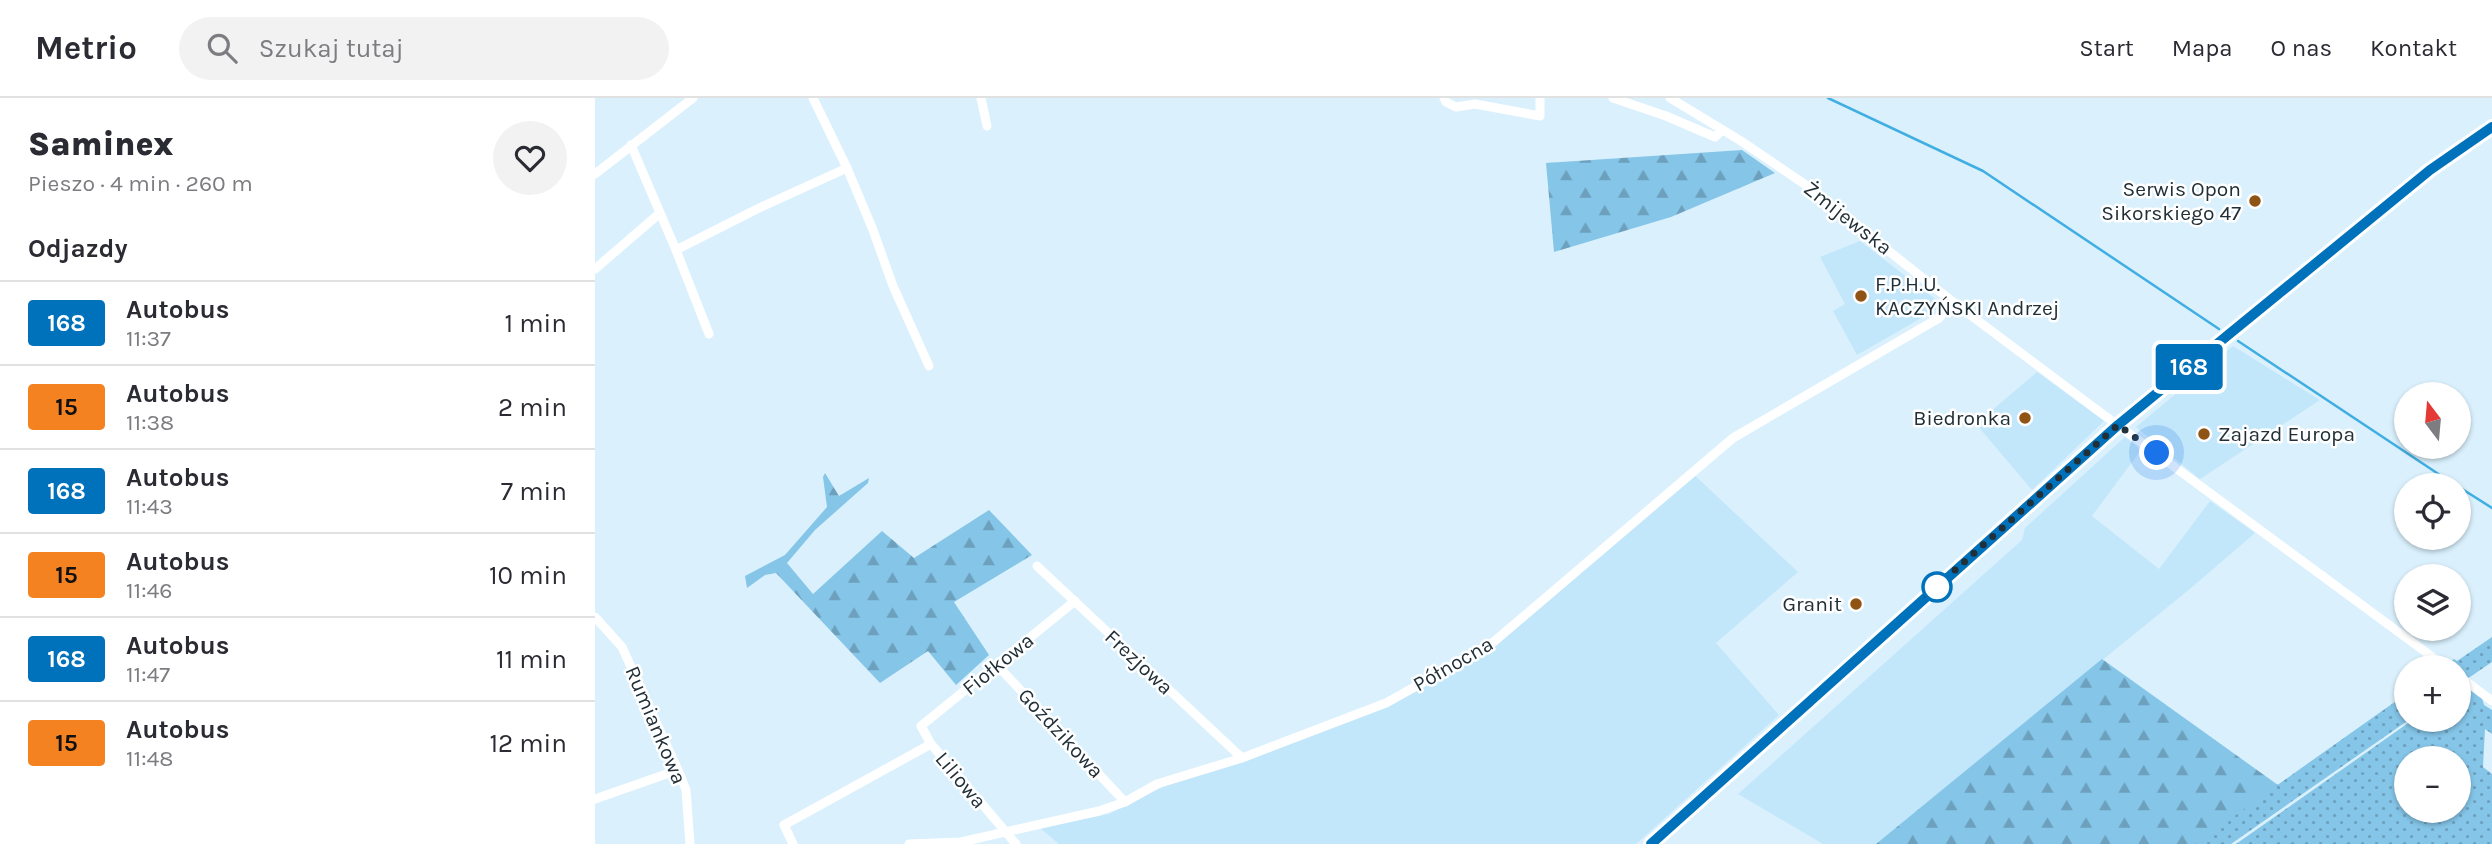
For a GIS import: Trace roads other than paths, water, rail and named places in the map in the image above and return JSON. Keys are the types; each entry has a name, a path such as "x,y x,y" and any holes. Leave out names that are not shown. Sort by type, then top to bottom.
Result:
{"main road":[{"path":"1651,844 2118,425 2430,170 2492,127"}],"street":[{"path":"595,174 693,98"},
{"path":"813,98 847,168 893,286 929,366"},
{"path":"981,98 987,126"},
{"path":"1444,98 1445,102 1456,107 1475,104 1541,116 1540,98"},
{"path":"1613,98 1666,116 1715,138 1723,130"},
{"name":"Żmijewska","path":"1670,98 1803,183 1953,302 2430,655"},
{"path":"631,145 709,334"},
{"path":"676,250 847,168"},
{"path":"595,269 660,213"},
{"name":"Północna","path":"909,844 961,842 1099,811 1125,802 1157,785 1242,758 1376,707 1481,651 1733,438 1938,318 1953,302"},
{"name":"Frezjowa","path":"1037,566 1242,758"},
{"name":"Fiołkowa","path":"921,726 1075,601"},
{"name":"Rumiankowa","path":"595,617 622,647 678,770 685,790 690,844"},
{"name":"Goździkowa","path":"997,665 1125,802"},
{"path":"2471,685 2492,701"},
{"name":"Liliowa","path":"921,726 931,744 1016,844"},
{"path":"793,844 784,825 931,744"},
{"path":"595,799 678,770"}],"waterway":[{"path":"1828,98 1983,171 2219,329"},
{"path":"2238,341 2437,473"},
{"path":"2471,495 2492,508"}],"place":[{"name":"Serwis Opon Sikorskiego 47","path":"2255,201"},
{"name":"F.P.H.U. KACZYŃSKI Andrzej","path":"1861,296"},
{"name":"Biedronka","path":"2025,418"},
{"name":"Zajazd Europa","path":"2204,434"},
{"name":"Granit","path":"1856,604"}]}
